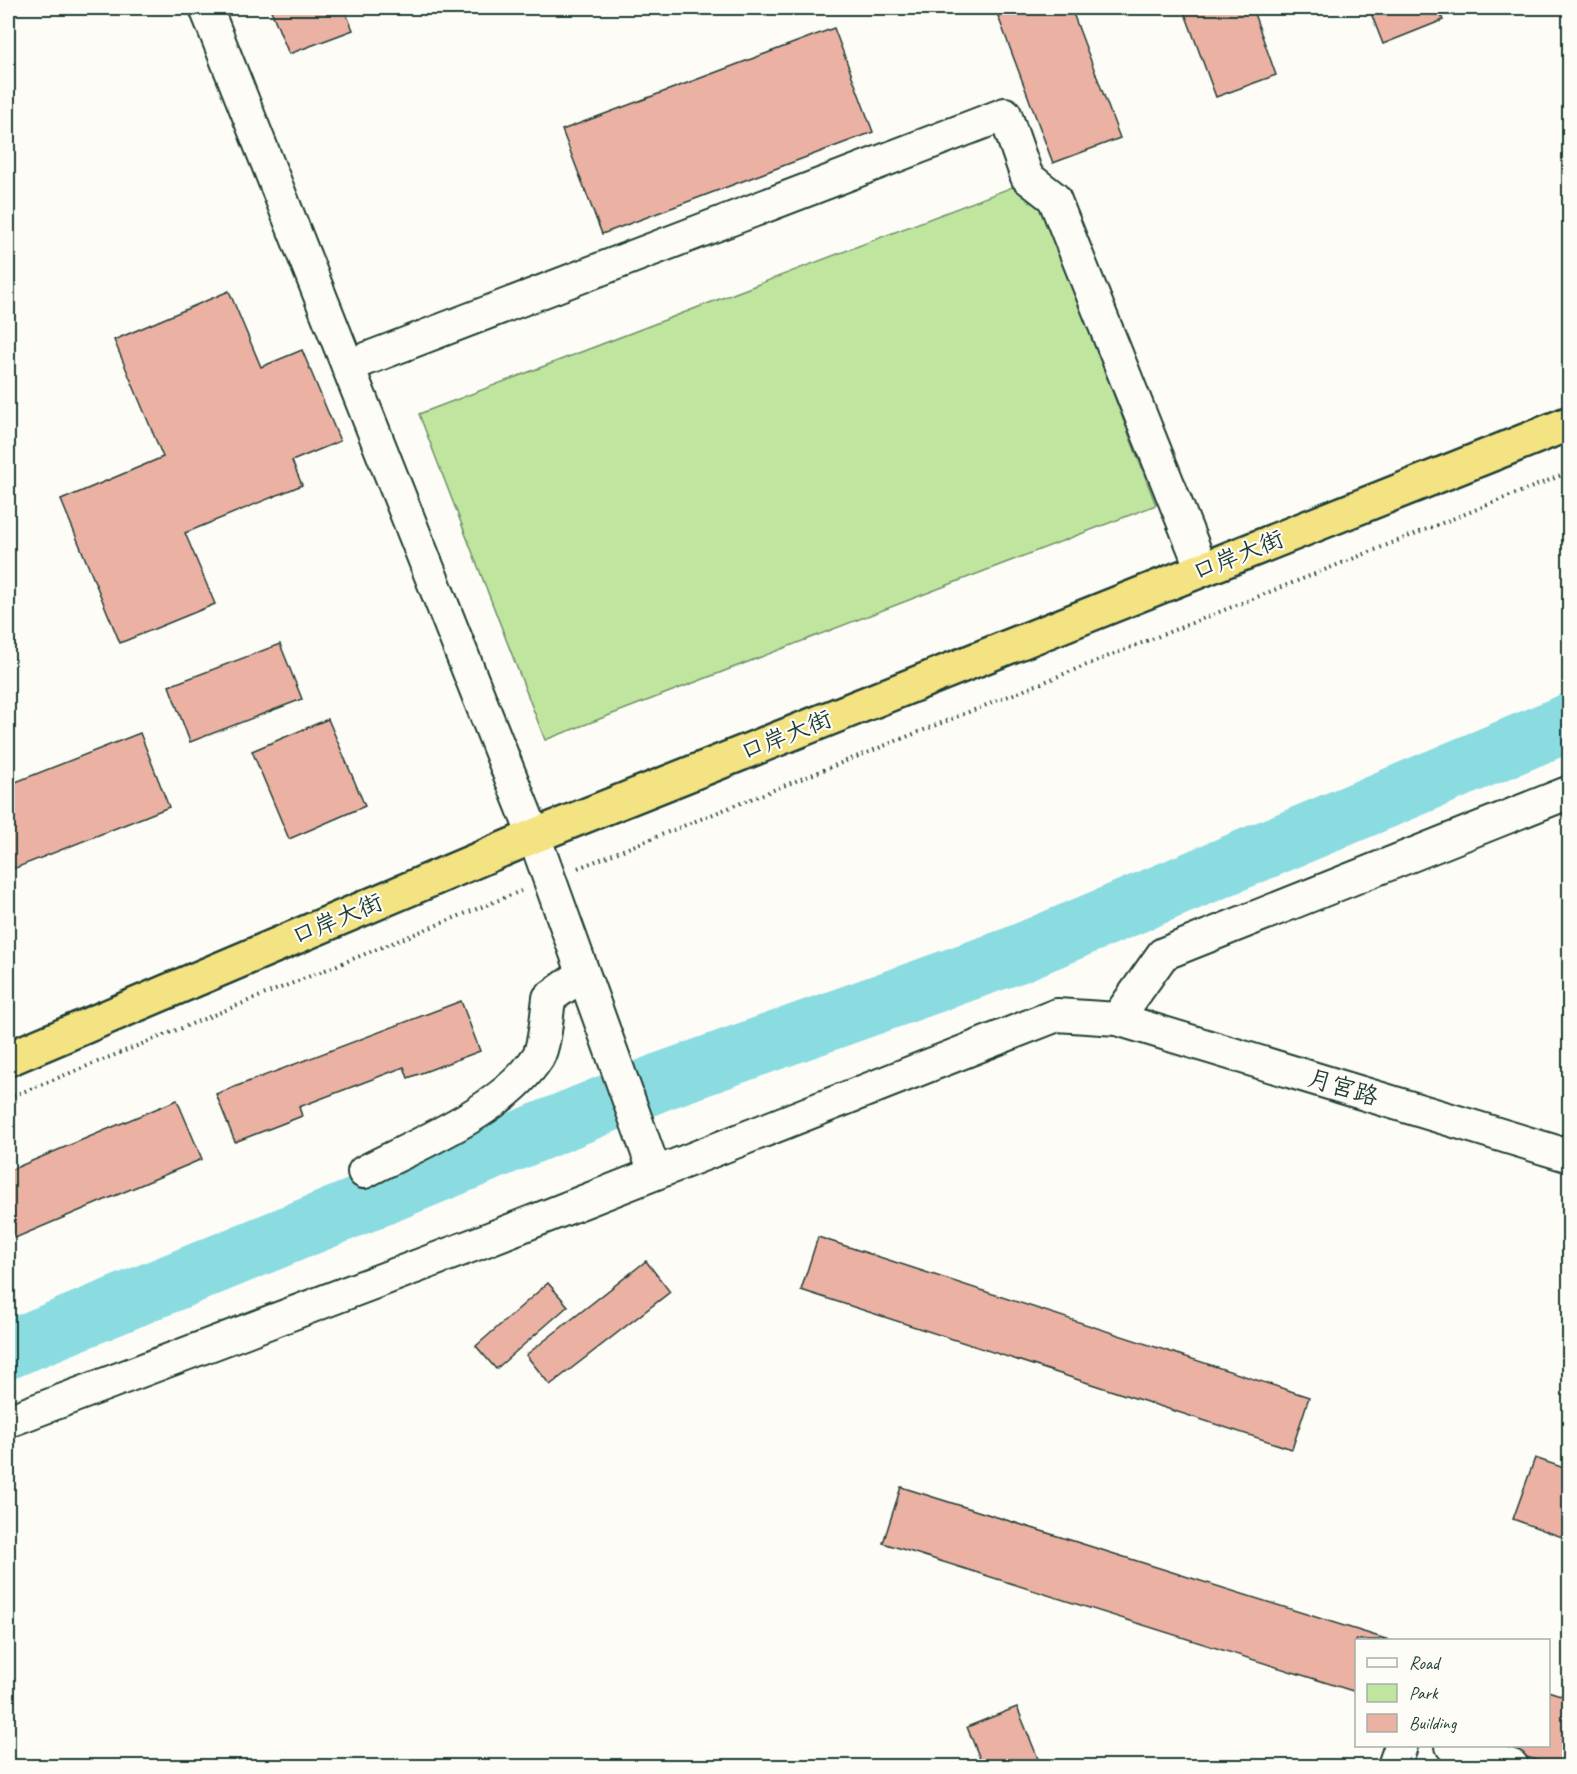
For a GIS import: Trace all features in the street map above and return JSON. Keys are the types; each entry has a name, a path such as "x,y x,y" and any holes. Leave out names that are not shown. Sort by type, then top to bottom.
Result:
{"highway":[{"name":"口岸大街","path":"8,1059 534,836 1569,423"}],"street":[{"path":"206,8 534,836 548,880 656,1173"},
{"path":"348,366 1005,114 1027,177 1054,198 1202,569"},
{"path":"1117,1018 1163,954 1569,792"},
{"path":"364,1172 475,1115 518,1080 539,1055 549,998 583,974"},
{"name":"月宫路","path":"8,1421 476,1244 1057,1015 1117,1018 1569,1156"},
{"path":"1394,1767 1401,1747"},
{"path":"1455,1747 1512,1767"}],"path":[{"path":"8,1098 1569,472"}],"green space":[{"path":"1031,180 1156,505 545,740 419,414"}],"building":[{"path":"270,8 344,8 353,30 289,54"},
{"path":"995,8 1071,8 1120,138 1053,163"},
{"path":"1183,8 1252,8 1276,75 1216,97"},
{"path":"1369,8 1438,8 1443,20 1383,44"},
{"path":"834,28 873,132 602,234 562,130"},
{"path":"229,291 261,367 302,350 340,441 292,461 302,485 185,533 215,604 120,643 61,500 163,457 114,340"},
{"path":"280,644 302,699 190,742 169,686"},
{"path":"328,719 365,806 289,839 252,751"},
{"path":"140,733 169,807 8,871 8,785"},
{"path":"461,1001 480,1051 408,1078 404,1067 299,1107 302,1116 235,1142 216,1094"},
{"path":"177,1100 202,1159 15,1238 8,1221 8,1171"},
{"path":"818,1237 1309,1397 1292,1449 801,1290"},
{"path":"646,1261 670,1292 550,1385 526,1355"},
{"path":"548,1283 568,1306 496,1369 476,1346"},
{"path":"1535,1458 1570,1470 1570,1540 1513,1519"},
{"path":"901,1487 1386,1639 1355,1639 1355,1692 883,1543"},
{"path":"1550,1692 1570,1698 1570,1766 1554,1766 1497,1747 1550,1747"},
{"path":"1017,1707 1041,1766 983,1766 967,1727"}],"waterway":[{"path":"8,1350 660,1082 1015,955 1570,722"}]}
